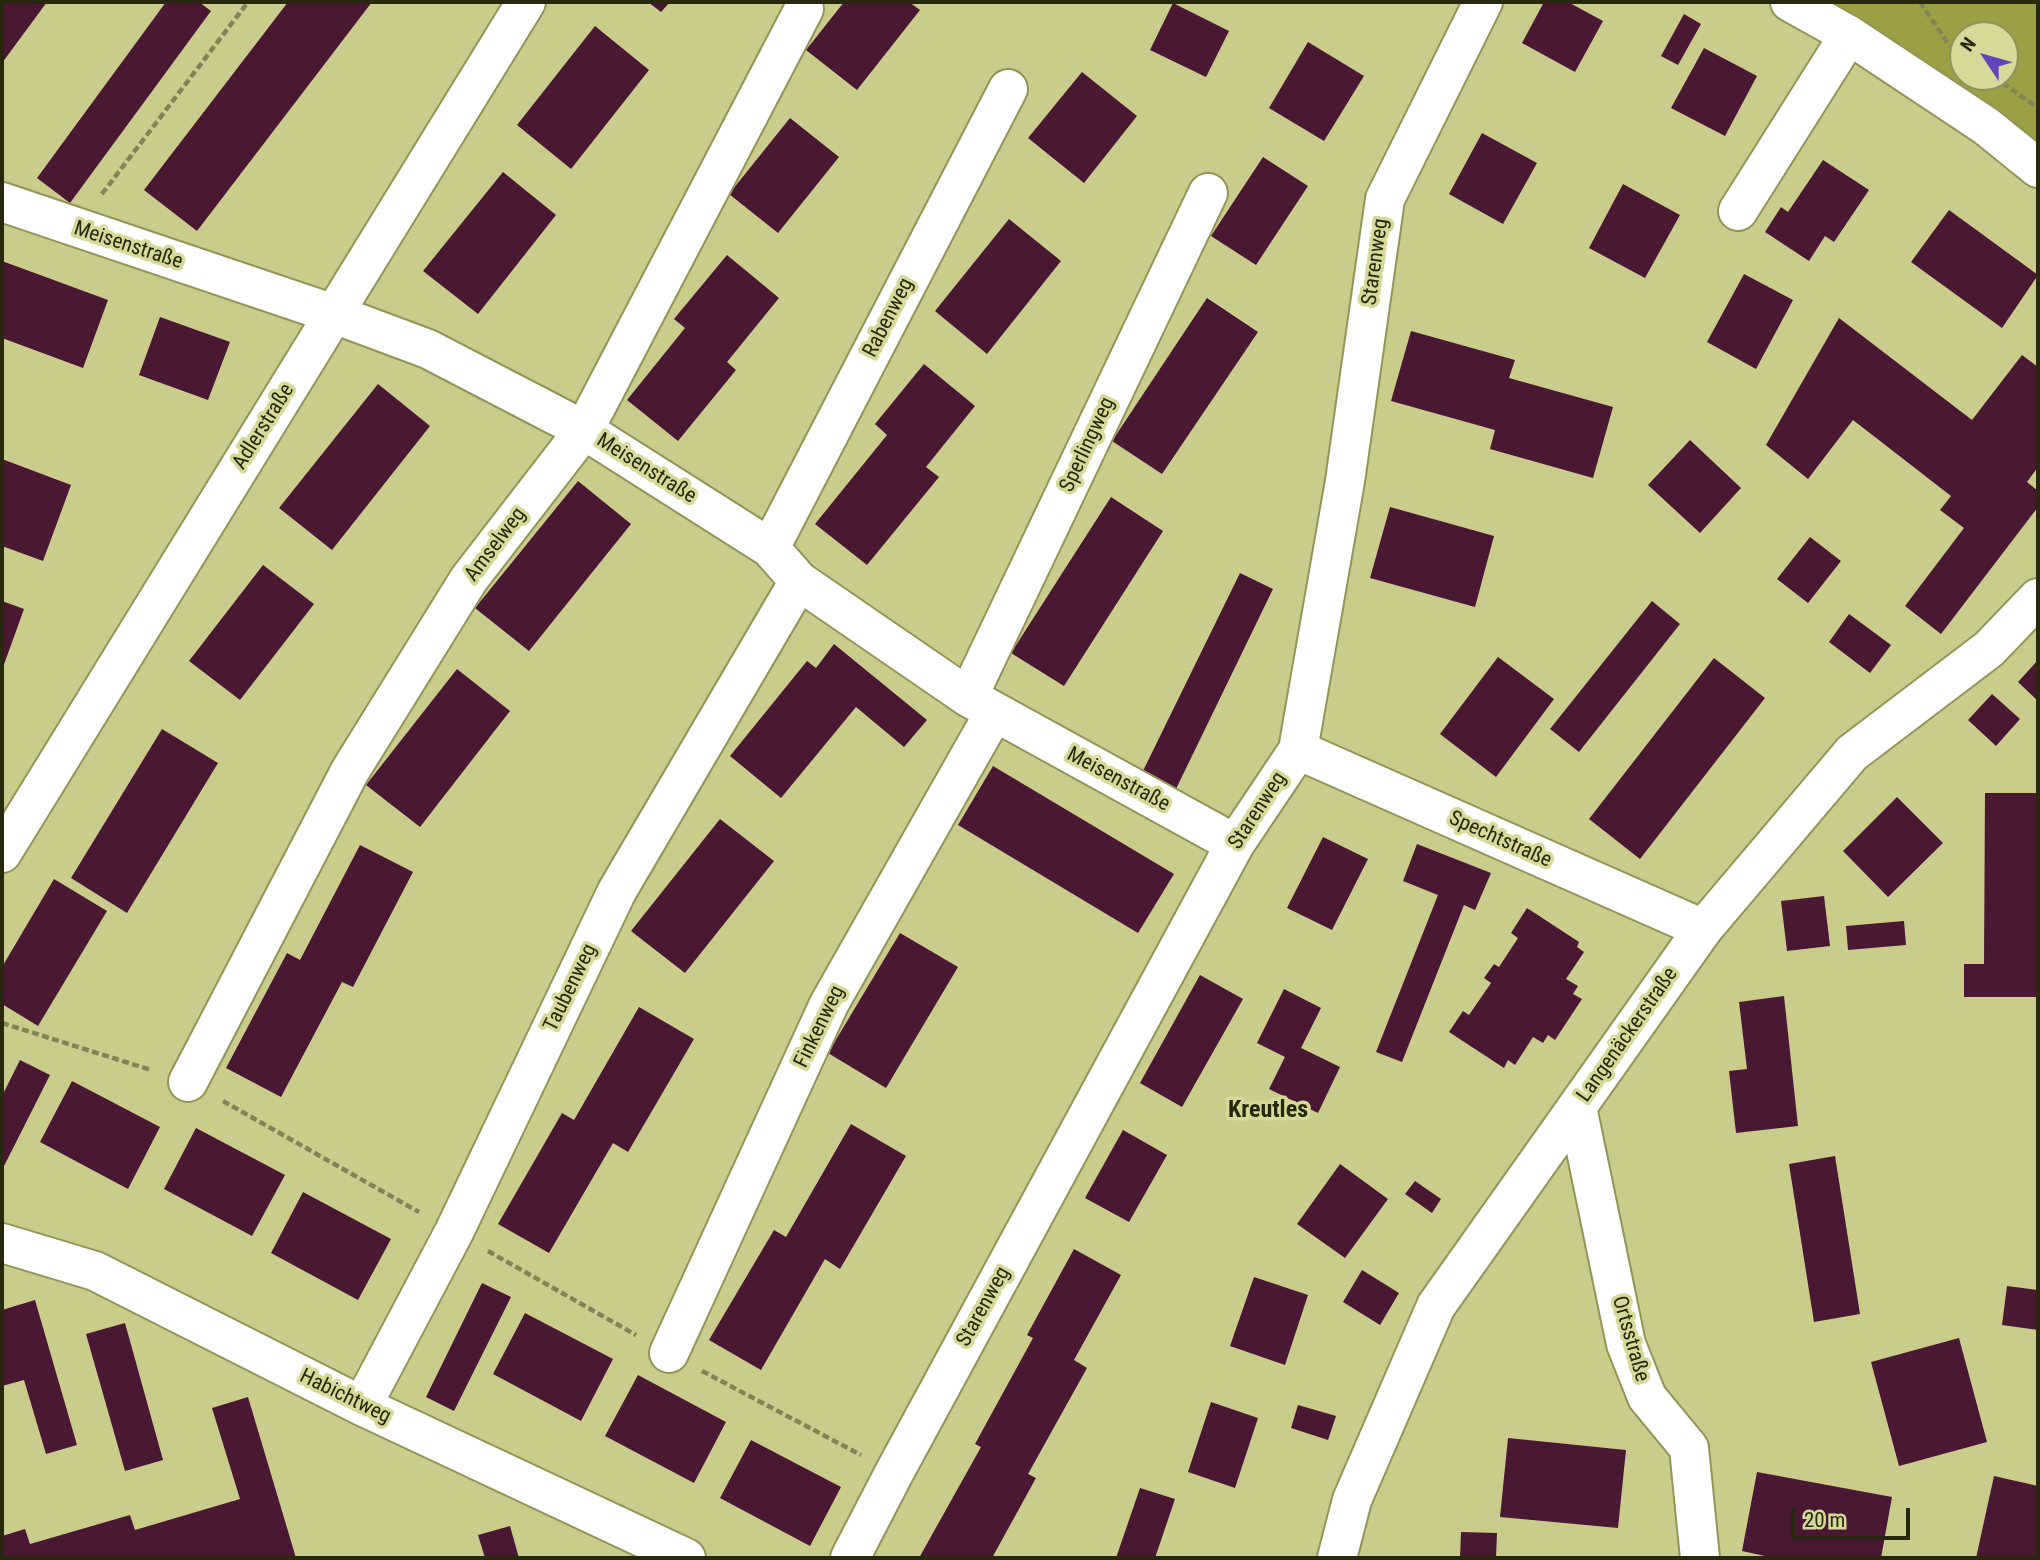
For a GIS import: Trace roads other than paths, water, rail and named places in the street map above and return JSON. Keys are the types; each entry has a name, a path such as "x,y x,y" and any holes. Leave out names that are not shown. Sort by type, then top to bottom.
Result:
{"street":[{"name":"Adlerstraße","path":"2,853 526,2"},
{"name":"Starenweg","path":"850,1558 1235,844 1297,750 1345,481 1385,200 1483,2"},
{"path":"1790,2 1849,35 1986,126 2038,168"},
{"name":"Amselweg","path":"188,1082 350,771 469,579 584,430 804,9"},
{"path":"1738,211 1849,35"},
{"name":"Rabenweg","path":"770,548 1008,89"},
{"name":"Sperlingweg","path":"981,705 1208,193"},
{"name":"Meisenstraße","path":"2,202 334,314 428,349 584,430 770,548 799,581 981,705 1235,844"},
{"name":"Taubenweg","path":"362,1406 454,1232 617,891 799,581"},
{"name":"Langenäckerstraße","path":"1337,1558 1352,1500 1436,1306 1703,929 1852,753 1989,649 2038,598"},
{"name":"Finkenweg","path":"669,1353 829,1004 981,705"},
{"name":"Spechtstraße","path":"1297,750 1703,929"},
{"name":"Ortsstraße","path":"1577,1107 1626,1344 1647,1397 1689,1447 1700,1558"},
{"name":"Habichtweg","path":"2,1244 94,1271 362,1406 686,1558"}],"district":[{"name":"Kreutles","path":"1268,1111"}]}
